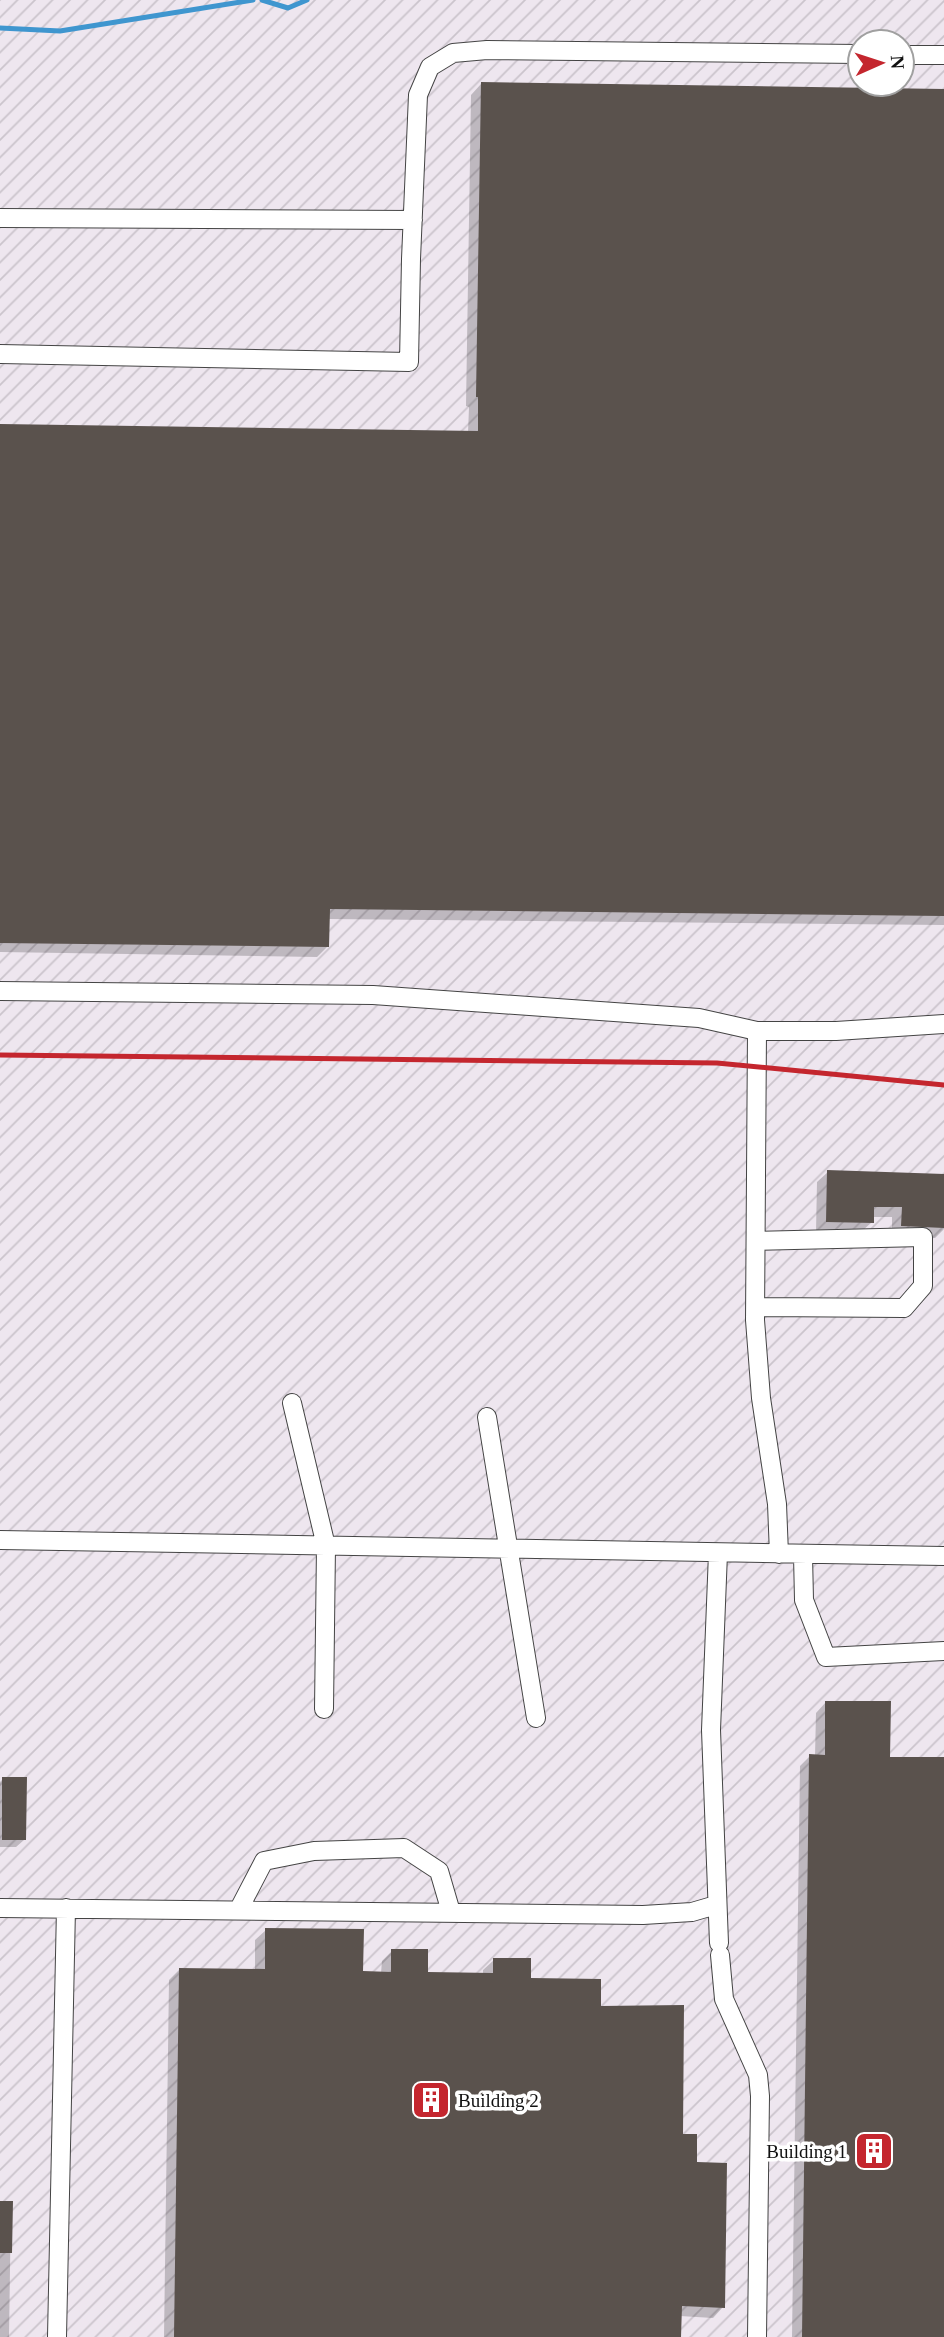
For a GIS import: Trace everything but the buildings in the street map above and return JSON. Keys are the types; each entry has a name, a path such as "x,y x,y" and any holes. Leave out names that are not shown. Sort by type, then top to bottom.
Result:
{"lane":[{"path":"0,354 409,362 418,95 430,67 453,52 487,50 846,54"},
{"path":"916,55 944,55"},
{"path":"0,218 413,220"},
{"path":"0,991 373,995 699,1018 757,1031 836,1031 944,1024"},
{"path":"757,1031 756,1307 761,1398 777,1504 779,1555"},
{"path":"756,1241 923,1237 923,1286 904,1308 756,1307"},
{"path":"292,1403 326,1546 324,1709"},
{"path":"488,1417 536,1718"},
{"path":"0,1540 944,1556"},
{"path":"718,1553 711,1730 716,1905 723,1998 750,2053 759,2085 757,2337"},
{"path":"803,1555 804,1600 826,1657 944,1651"},
{"path":"239,1909 264,1861 314,1851 404,1848 439,1871 451,1912"},
{"path":"0,1908 643,1915 692,1912 716,1905"},
{"path":"57,2337 66,1908"}],"shaded area":[{"path":"0,0 944,0 944,2337 0,2337"}],"waterway":[{"path":"0,28 60,31 253,0"},
{"path":"262,0 288,8 307,0"}],"railway":[{"path":"0,1055 717,1063 944,1085"}],"place":[{"name":"Building 2","path":"431,2100"},
{"name":"Building 1","path":"874,2151"}]}
